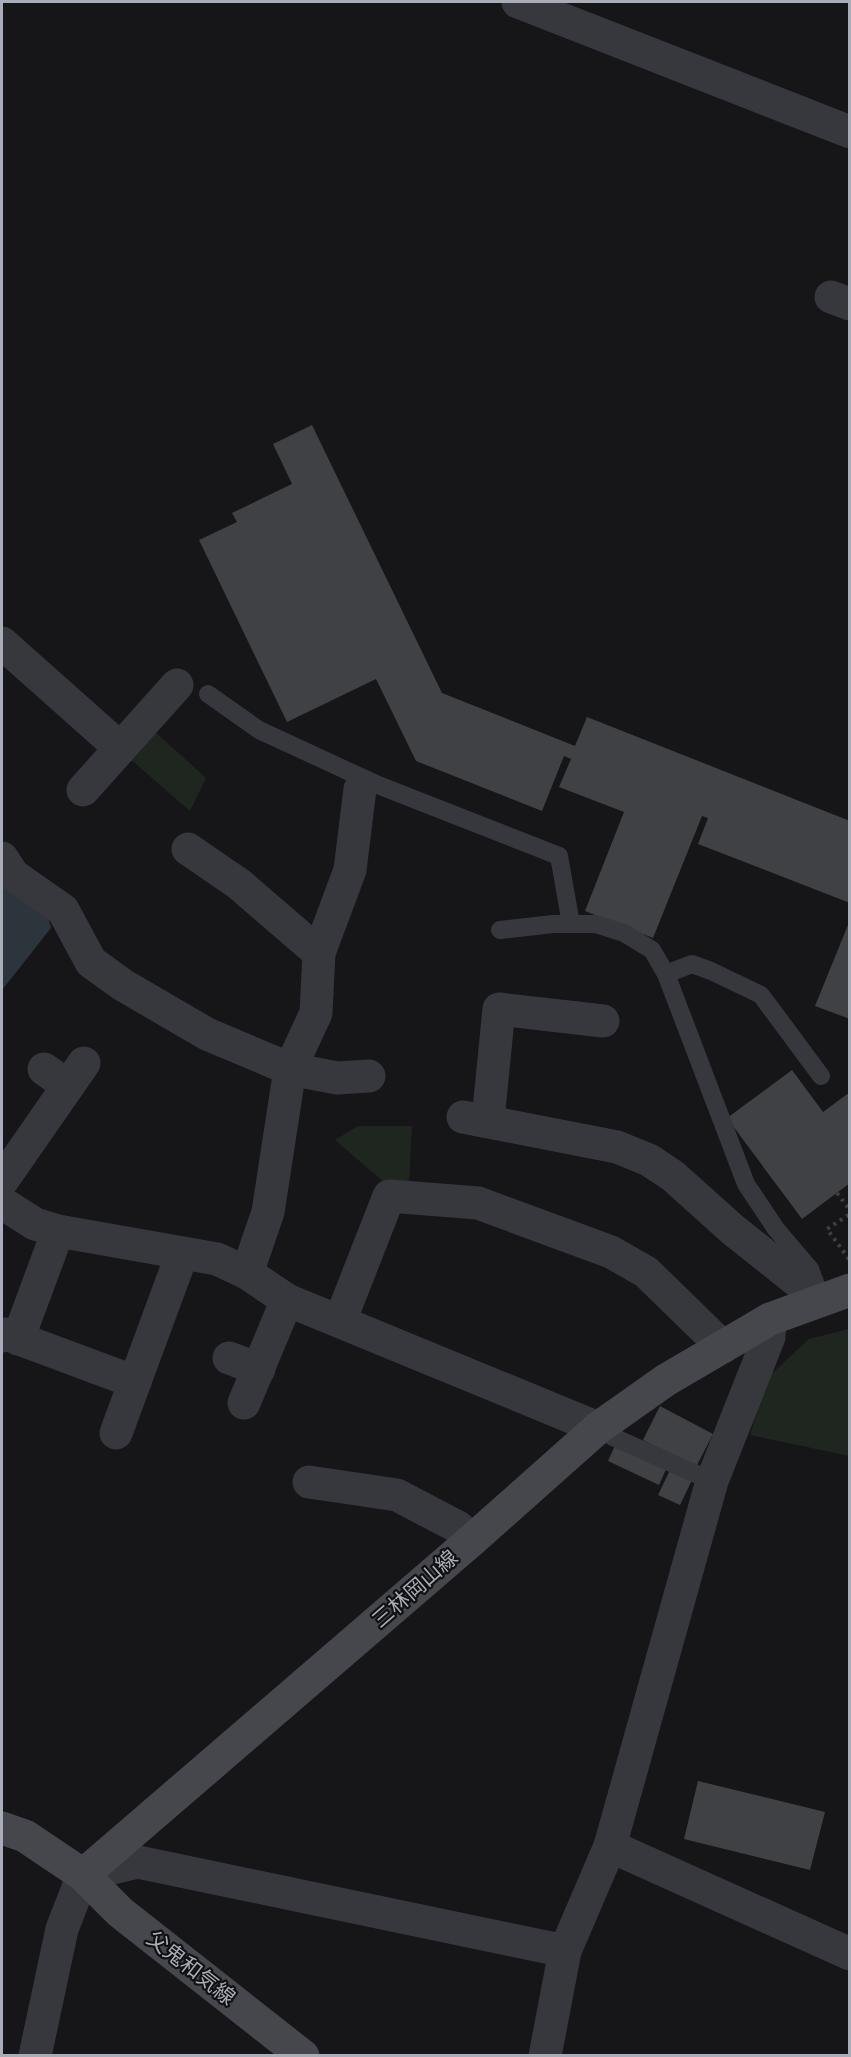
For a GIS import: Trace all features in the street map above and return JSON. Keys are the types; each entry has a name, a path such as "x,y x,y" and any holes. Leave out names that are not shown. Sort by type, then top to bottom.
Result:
{"main road":[{"name":"三林岡山線","path":"83,1875 598,1428 666,1380 770,1319 835,1295"},
{"path":"2,1828 25,1836 83,1875"},
{"name":"父鬼和気線","path":"83,1875 120,1912 303,2055"}],"street":[{"path":"518,2 849,132"},
{"path":"2,643 120,748"},
{"path":"83,790 177,685"},
{"path":"247,1273 268,1212 290,1069 316,1012 320,954 351,870 360,789"},
{"path":"188,849 239,884 320,954"},
{"path":"2,858 13,875 63,910 91,962 123,985 207,1034 290,1069 337,1078 369,1076"},
{"path":"603,1021 499,1009 476,1119 617,1146 649,1160 673,1176 732,1229 835,1295"},
{"path":"2,1181 65,1073"},
{"path":"340,1321 389,1196 478,1203 611,1252 646,1272 723,1347"},
{"path":"2,1203 35,1224 58,1231 218,1260 247,1273 287,1300 598,1428"},
{"path":"58,1231 10,1338 135,1382"},
{"path":"116,1433 182,1254"},
{"path":"244,1403 244,1364 287,1300"},
{"path":"545,2055 565,1951 610,1846 712,1482 769,1337 770,1319"},
{"path":"309,1482 397,1495 458,1527 472,1539"},
{"path":"610,1846 849,1954"},
{"path":"34,2055 62,1929 83,1875 138,1862 565,1951"}],"lane":[{"path":"208,694 259,730 378,785 559,856 571,924"},
{"path":"500,930 553,924 595,924 624,933 652,950 666,975 747,1184 776,1229 835,1295"},
{"path":"666,975 692,964 761,995 821,1076"},
{"path":"598,1428 712,1482"}],"path":[{"path":"837,1193 849,1212 827,1229 849,1260"}],"shaded area":[{"path":"153,730 206,778 190,811 128,757"},
{"path":"2,876 47,914 51,928 2,990"},
{"path":"358,1126 412,1126 409,1185 385,1183 335,1140"},
{"path":"849,1329 849,1456 750,1435 767,1378 809,1339"}],"building":[{"path":"312,425 442,693 575,746 587,717 850,821 850,903 698,844 708,818 702,816 653,938 585,911 624,812 559,787 571,759 564,756 542,811 416,761 376,679 287,722 199,540 237,522 232,513 292,484 273,444"},
{"path":"850,920 850,1019 815,1006"},
{"path":"792,1070 823,1112 850,1092 850,1183 802,1219 727,1118"},
{"path":"660,1406 713,1434 696,1467 643,1440"},
{"path":"617,1441 668,1465 659,1485 608,1461"},
{"path":"671,1468 693,1478 680,1505 658,1495"},
{"path":"698,1781 825,1812 810,1870 684,1839"}]}
